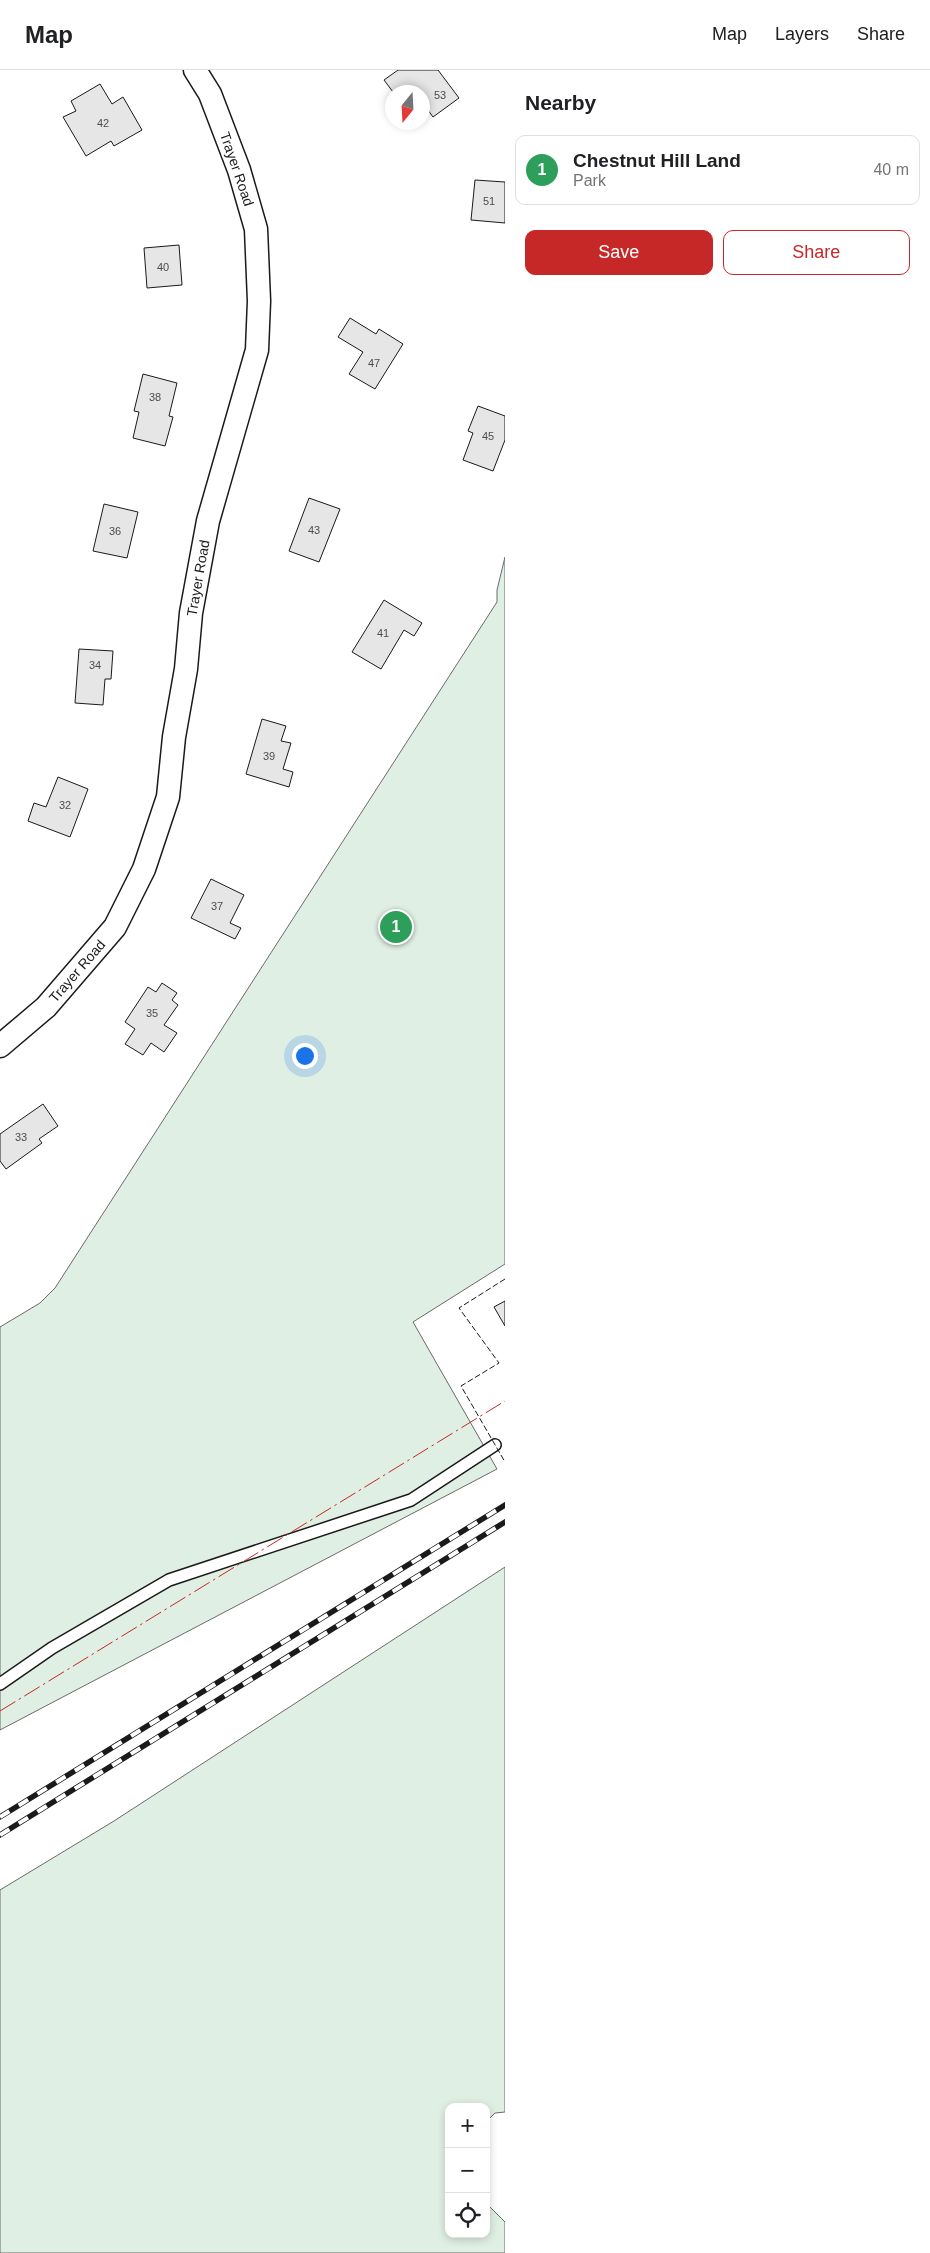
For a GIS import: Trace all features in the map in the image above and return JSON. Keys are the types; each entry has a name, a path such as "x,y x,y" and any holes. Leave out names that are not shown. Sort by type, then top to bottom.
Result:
{"street":[{"name":"Trayer Road","path":"0,1046 46,1007 115,927 144,869 168,797 174,737 186,669 191,613 208,521 257,350 259,302 256,229 239,170 210,94 195,70"}],"lane":[{"path":"0,1684 52,1648 169,1580 411,1500 495,1445"}],"green space":[{"path":"505,557 505,1264 413,1322 497,1469 0,1730 0,1327 40,1303 55,1288 497,602 497,590"},
{"path":"505,1567 505,2112 495,2113 490,2118 490,2103 445,2103 445,2238 490,2238 490,2207 505,2222 505,2253 0,2253 0,1890 114,1821"}],"building":[{"path":"398,70 438,70 459,98 433,117 430,113 430,85 388,85 384,80"},
{"path":"100,84 112,104 123,97 142,130 114,146 111,141 86,156 63,117 76,111 71,101"},
{"path":"475,180 505,182 505,223 471,220"},
{"path":"179,245 182,285 147,288 144,248"},
{"path":"350,318 376,334 379,329 403,344 375,389 349,374 363,352 338,337"},
{"path":"143,374 177,383 169,416 173,417 165,446 133,438 139,412 134,411"},
{"path":"478,406 505,416 505,440 493,471 463,460 473,433 468,431"},
{"path":"309,498 340,509 319,562 289,551"},
{"path":"104,504 138,512 127,558 93,551"},
{"path":"384,600 422,623 414,636 404,630 381,669 352,652"},
{"path":"79,649 113,651 111,679 105,679 103,705 75,703"},
{"path":"262,719 286,726 281,741 291,743 283,769 293,772 289,787 246,774"},
{"path":"58,777 88,789 70,837 28,821 34,803 46,807"},
{"path":"211,879 244,895 230,923 241,928 235,939 191,918"},
{"path":"162,983 177,993 172,1000 178,1005 164,1025 177,1033 164,1052 151,1043 143,1055 125,1044 135,1029 125,1022 148,987 156,992"},
{"path":"43,1104 58,1126 39,1139 42,1143 6,1169 0,1161 0,1134"},
{"path":"505,1301 505,1326 494,1307"}],"railway":[{"path":"0,1817 505,1505"},
{"path":"0,1835 505,1522"}],"fence":[{"path":"505,1279 459,1308 499,1363 461,1386 505,1462"}],"power":[{"path":"0,1711 505,1401"}],"place":[{"name":"Chestnut Hill Land","path":"396,927"}]}
